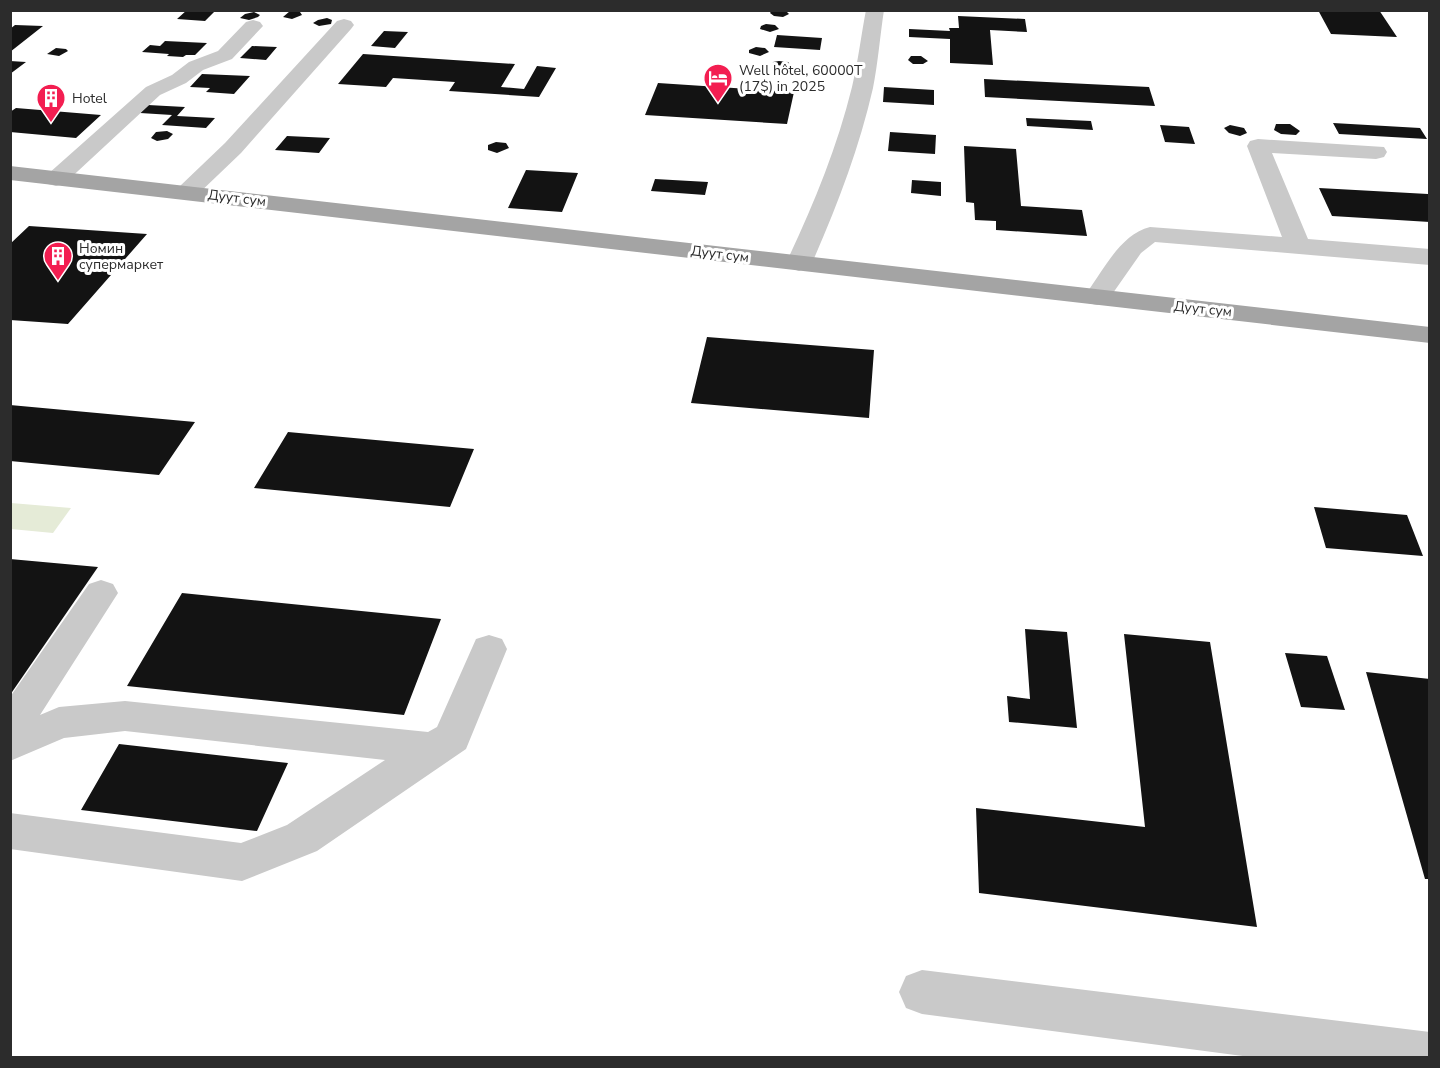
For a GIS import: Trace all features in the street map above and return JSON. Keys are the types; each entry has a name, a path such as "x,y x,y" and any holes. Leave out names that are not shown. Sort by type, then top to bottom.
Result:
{"main road":[{"name":"Дуут сум","path":"11,174 187,192 1430,334"}],"street":[{"path":"799,263 829,199 846,148 861,96 875,10"},
{"path":"187,192 233,148 344,25"},
{"path":"56,179 153,91 179,79 196,66 225,55 253,26"},
{"path":"1298,246 1258,146 1376,152"},
{"path":"1097,297 1132,248 1150,234 1430,257"},
{"path":"10,729 101,593"},
{"path":"10,831 242,862 302,838 452,738 489,649"},
{"path":"10,745 59,723 125,716 433,749"},
{"path":"922,992 1430,1056"}],"green space":[{"path":"11,503 71,508 53,533 11,529"}],"building":[{"path":"187,10 216,10 205,21 177,19"},
{"path":"772,10 785,10 789,14 783,17 774,16 770,13"},
{"path":"1318,10 1379,10 1397,37 1331,34"},
{"path":"290,11 300,12 302,15 292,19 283,17"},
{"path":"254,12 260,15 249,20 240,18 245,14"},
{"path":"958,16 1025,19 1027,32 990,30 993,65 950,63 950,39 909,37 909,29 950,31 949,28 959,28"},
{"path":"327,18 332,20 331,24 319,26 313,23 318,20"},
{"path":"766,24 775,25 779,29 770,32 760,29"},
{"path":"15,25 43,26 10,52 10,29"},
{"path":"384,31 408,32 395,48 371,46"},
{"path":"777,35 822,38 820,50 774,47"},
{"path":"165,41 207,43 195,55 183,57 142,52 150,45 160,46"},
{"path":"252,46 277,47 266,60 240,58"},
{"path":"756,47 765,48 769,52 760,56 749,53 749,50"},
{"path":"56,48 68,51 59,56 47,54"},
{"path":"363,54 515,64 501,87 524,89 537,66 556,68 539,97 449,91 455,82 393,78 386,87 338,84"},
{"path":"911,56 921,56 928,61 923,64 913,64 908,60"},
{"path":"10,61 26,62 10,74"},
{"path":"773,62 788,62 792,66 782,69 772,66"},
{"path":"202,74 250,76 234,94 206,92 210,88 190,87"},
{"path":"984,79 1149,87 1155,106 985,97"},
{"path":"658,83 794,92 787,124 645,115"},
{"path":"884,87 934,90 934,105 883,102"},
{"path":"148,105 185,107 177,116 215,118 206,128 162,125 172,115 140,113"},
{"name":"Hotel","path":"16,108 101,115 76,138 10,132 10,112"},
{"path":"1026,118 1091,121 1093,130 1027,126"},
{"path":"1333,123 1420,128 1427,139 1339,134"},
{"path":"1276,124 1290,124 1300,131 1296,135 1281,134 1274,130"},
{"path":"1160,125 1189,127 1195,144 1165,142"},
{"path":"1230,125 1244,128 1247,133 1240,136 1229,133 1224,128"},
{"path":"167,131 173,134 168,139 157,141 151,138 156,132"},
{"path":"890,132 936,135 935,154 888,151"},
{"path":"287,136 330,138 319,153 275,150"},
{"path":"496,142 506,143 509,148 497,153 488,150 488,145"},
{"path":"964,146 1016,149 1021,206 1082,210 1087,236 996,230 996,221 975,220 974,203 966,202"},
{"path":"526,170 578,173 562,212 508,208"},
{"path":"655,179 708,182 705,195 651,191"},
{"path":"912,180 941,182 941,196 911,193"},
{"path":"1319,188 1428,194 1430,222 1332,216"},
{"name":"Номин супермаркет","path":"29,226 147,234 68,324 10,320 10,244"},
{"path":"707,337 874,350 869,418 691,403"},
{"path":"10,405 195,422 159,475 10,461"},
{"path":"288,432 474,449 450,507 254,488"},
{"path":"1314,507 1407,515 1423,556 1326,548"},
{"path":"10,559 98,567 10,695"},
{"path":"182,593 441,619 404,715 127,686"},
{"path":"1025,629 1067,632 1077,728 1009,722 1007,696 1030,699"},
{"path":"1124,634 1210,642 1257,927 979,893 976,808 1145,827"},
{"path":"1285,653 1327,656 1345,710 1301,707"},
{"path":"1366,672 1430,679 1430,879 1425,879"},
{"path":"119,744 288,763 257,831 81,810"}],"place":[{"name":"Well hôtel, 60000T (17$) in 2025","path":"718,104"},
{"name":"Hotel","path":"51,124"},
{"name":"Номин супермаркет","path":"58,282"}]}
